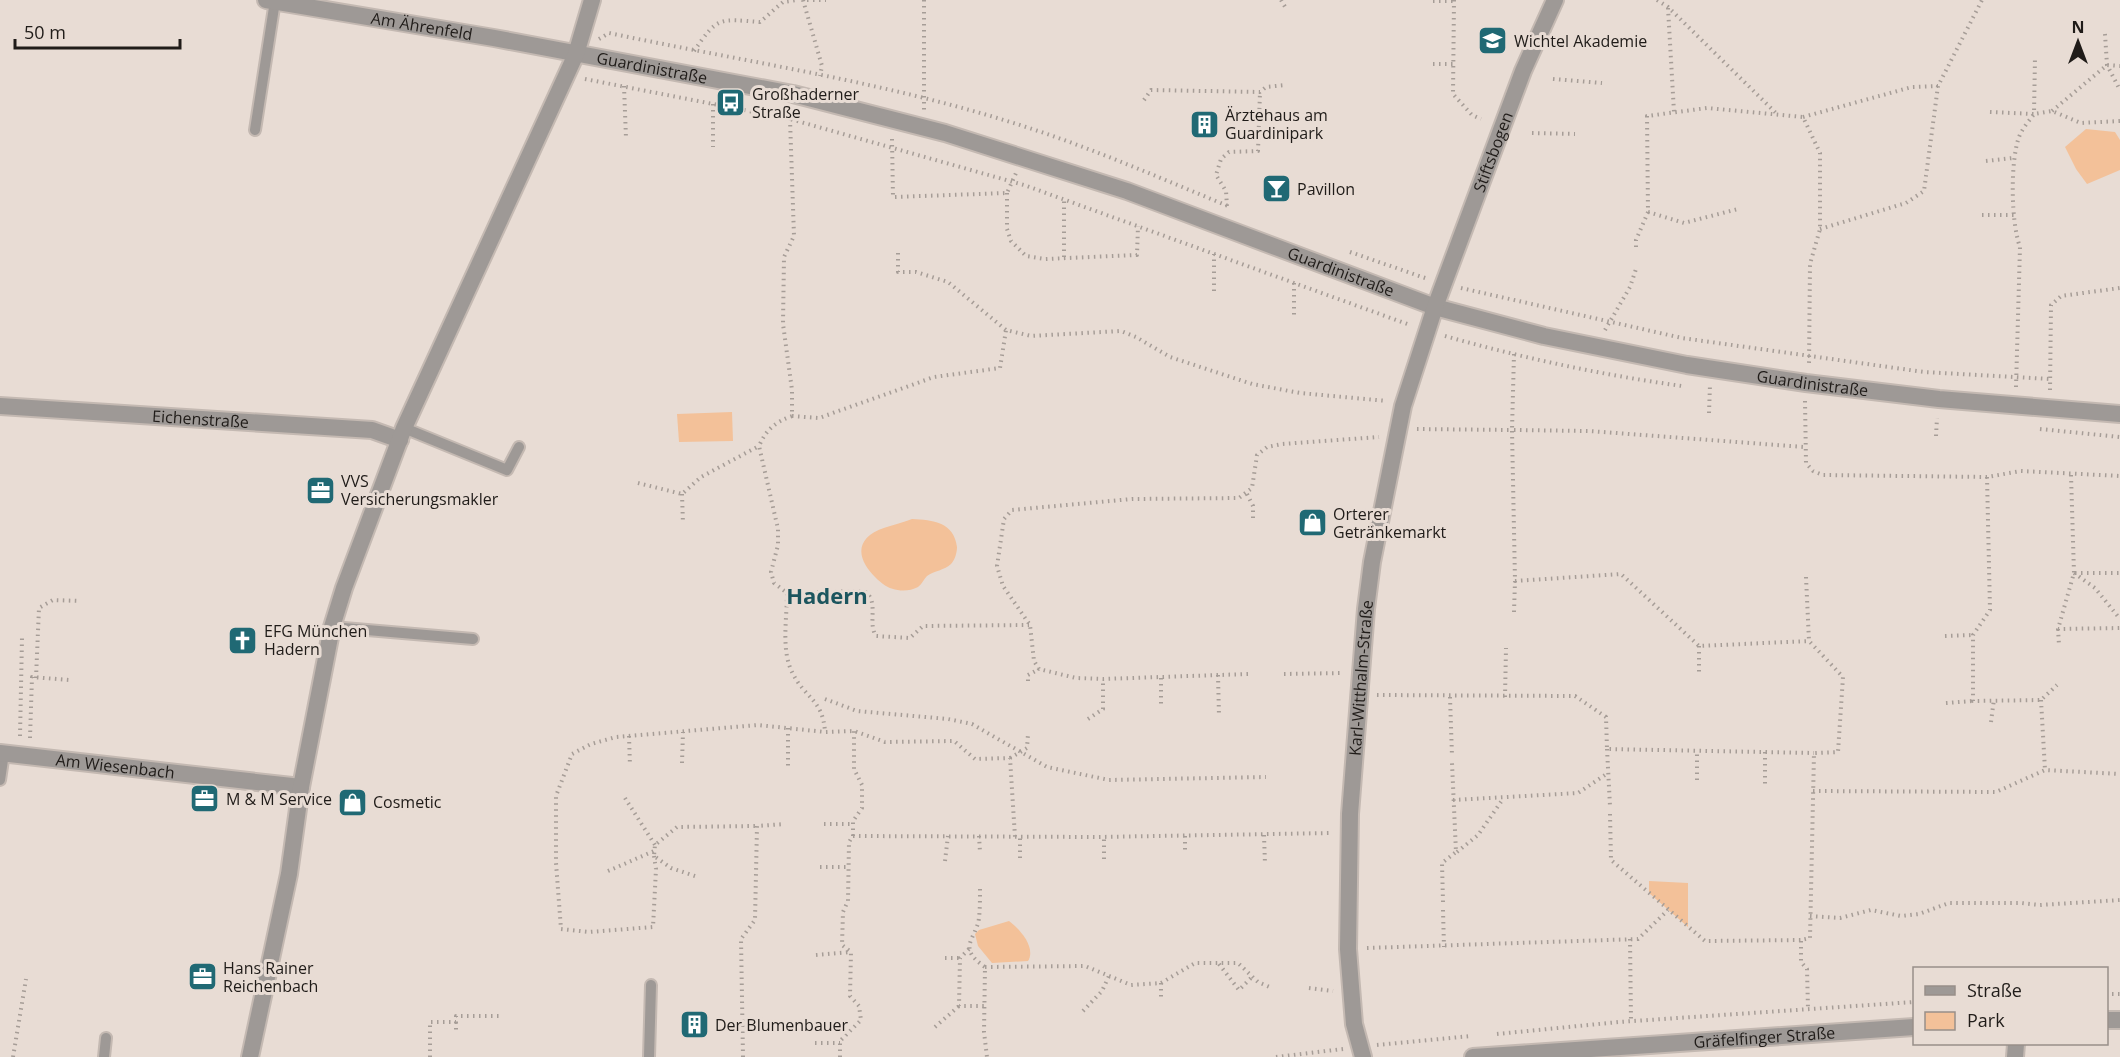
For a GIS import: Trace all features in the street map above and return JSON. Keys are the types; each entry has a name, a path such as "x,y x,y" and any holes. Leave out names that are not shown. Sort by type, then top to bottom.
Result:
{"street":[{"path":"250,1057 289,874 301,787 332,627 344,588 402,434 576,54 592,0"},
{"name":"Stiftsbogen","path":"1435,307 1523,71 1555,0"},
{"name":"Am Ährenfeld","path":"271,1 576,54"},
{"name":"Guardinistraße","path":"576,54 793,94 924,128 1127,191 1435,307 1593,347 1712,370 1809,383 2015,406 2120,414"},
{"name":"Karl-Witthalm-Straße","path":"1361,1052 1348,949 1350,832 1360,673 1372,562 1397,434 1403,406 1435,307"},
{"name":"Eichenstraße","path":"0,406 372,430 402,434"},
{"name":"Am Wiesenbach","path":"13,754 301,787"},
{"name":"Gräfelfinger Straße","path":"1473,1057 1913,1027"}],"lane":[{"path":"255,130 271,1"},
{"path":"402,434 507,470 519,447"},
{"path":"332,627 473,639"},
{"path":"0,780 13,754"},
{"path":"649,1057 651,985"},
{"path":"104,1057 106,1038"}],"path":[{"path":"688,75 694,50 712,25 726,20 760,22 783,2 797,0"},
{"path":"820,76 822,66 805,0 826,0"},
{"path":"924,0 924,128"},
{"path":"1281,0 1287,9"},
{"path":"1657,0 1668,7 1777,114"},
{"path":"1820,229 1906,203 1924,191 1933,141 1938,86 1982,0"},
{"path":"1433,1 1454,1 1454,94 1472,115 1480,119"},
{"path":"1668,7 1674,112"},
{"path":"576,54 609,33 925,99 1033,130 1238,210"},
{"path":"2105,34 2108,65 2120,90"},
{"path":"2015,406 2020,247 2014,231 2013,158 2020,134 2034,114 2035,57"},
{"path":"1433,64 1453,64"},
{"path":"1990,112 2034,114 2052,111 2108,65 2120,66"},
{"path":"1553,79 1602,83"},
{"path":"1144,100 1151,90 1260,92 1266,87 1286,85"},
{"path":"624,86 626,138"},
{"path":"1636,247 1636,240 1648,212 1647,116 1707,108 1803,117 1911,87 1938,86"},
{"path":"1227,206 1226,191 1216,175 1221,159 1229,152 1258,151 1260,92"},
{"path":"792,416 792,390 783,324 784,257 794,236 790,119 793,94"},
{"path":"713,104 713,147"},
{"path":"2052,111 2081,123 2120,121"},
{"path":"1803,117 1820,153 1820,229 1810,264 1809,383 1804,447 1806,464 1813,471 1823,475 1987,477 2021,471 2120,476"},
{"path":"891,120 893,197 1006,193"},
{"path":"1532,133 1575,134"},
{"path":"1986,161 2013,158"},
{"path":"1023,159 1006,193 1006,229 1011,242 1026,256 1045,259 1137,255 1138,226"},
{"path":"1064,200 1064,257"},
{"path":"1648,212 1684,223 1738,209"},
{"path":"1982,215 2015,215"},
{"path":"1342,249 1444,284 1682,338 1924,372 2050,379"},
{"path":"898,253 898,272 916,272 948,282 1006,330 1031,336 1121,331 1170,357 1252,384 1300,393 1380,399 1403,406"},
{"path":"1214,254 1214,291"},
{"path":"1593,347 1610,323 1636,269"},
{"path":"1294,283 1294,319"},
{"path":"2050,408 2051,305 2061,296 2120,288"},
{"path":"1006,330 1000,368 934,377 819,417 792,416 778,422 764,434 759,446 778,529 778,545 771,572 774,583 787,593 864,591 870,595 873,603 873,631 876,636 883,638 910,638 923,626 1030,625"},
{"path":"1514,354 1512,430 1514,612"},
{"path":"1709,413 1712,370"},
{"path":"1248,674 1103,679 1076,678 1040,669 1034,661 1030,625 1003,586 997,566 1004,519 1012,510 1132,500 1228,500 1247,494 1252,488 1257,455 1267,447 1374,436 1512,430 1612,432 1804,447"},
{"path":"682,494 701,477 759,446"},
{"path":"2059,645 2058,629 2074,573 2070,475"},
{"path":"1973,700 1973,635 1990,610 1987,477"},
{"path":"638,483 682,494"},
{"path":"682,494 683,525"},
{"path":"1247,494 1253,506 1253,520"},
{"path":"2074,573 2120,573"},
{"path":"2074,573 2095,588 2120,619"},
{"path":"1515,581 1621,574 1699,646 1809,641"},
{"path":"1607,749 1838,752 1843,677 1809,641 1806,577"},
{"path":"787,593 787,656 801,688 821,709 825,732"},
{"path":"36,678 39,608 53,600 80,601"},
{"path":"2058,629 2120,628"},
{"path":"1945,636 1973,635"},
{"path":"13,754 22,638"},
{"path":"1699,646 1699,672"},
{"path":"1505,696 1506,648"},
{"path":"1028,681 1028,675 1040,669"},
{"path":"1284,674 1360,673"},
{"path":"1218,675 1219,716"},
{"path":"13,754 32,677 69,680"},
{"path":"1161,678 1161,705"},
{"path":"1088,719 1104,709 1103,679"},
{"path":"1946,704 1994,699 2041,700 2057,685"},
{"path":"1358,694 1450,697 1575,696 1606,717 1610,806"},
{"path":"1450,697 1452,756"},
{"path":"825,699 857,711 948,719 972,724 1047,767 1109,780 1266,777"},
{"path":"1991,722 1994,699"},
{"path":"2041,700 2045,770"},
{"path":"625,798 655,845 653,927 589,932 561,929 556,863 556,796 572,754 591,744 629,736 758,725 825,732 854,731 885,742 954,741 975,759 1010,758 1021,754 1027,748 1028,734"},
{"path":"788,728 788,766"},
{"path":"851,952 842,945 843,912 849,901 849,842 853,836 853,824 862,807 862,785 854,769 854,731"},
{"path":"682,763 683,732"},
{"path":"629,736 630,766"},
{"path":"1697,751 1697,780"},
{"path":"1765,752 1765,785"},
{"path":"1610,814 1611,860 1705,941 1810,938 1814,753"},
{"path":"1010,758 1020,858"},
{"path":"1452,763 1456,852"},
{"path":"1813,791 1996,792 2045,770 2120,774"},
{"path":"1453,800 1578,793 1608,773"},
{"path":"1443,902 1442,863 1478,835 1503,799"},
{"path":"655,845 677,827 785,824"},
{"path":"824,824 853,824"},
{"path":"743,1057 741,939 755,920 757,826"},
{"path":"853,836 1104,837 1350,832"},
{"path":"1264,835 1265,864"},
{"path":"945,861 948,836"},
{"path":"979,836 980,852"},
{"path":"1185,836 1185,853"},
{"path":"1104,837 1104,859"},
{"path":"608,871 654,854"},
{"path":"654,854 671,868 695,876"},
{"path":"820,867 849,867"},
{"path":"980,890 979,917 970,936 969,949 975,960 985,967 1085,966 1131,985 1161,983 1195,963 1238,963 1264,987 1272,988"},
{"path":"1810,916 1840,918 1871,910 1901,916 1919,915 1949,903 2040,905 2120,900"},
{"path":"1443,910 1444,947"},
{"path":"1348,949 1638,939 1668,910"},
{"path":"1630,939 1631,1022"},
{"path":"1800,940 1801,962 1807,969 1808,1034"},
{"path":"958,1006 960,958 969,949"},
{"path":"816,955 851,952"},
{"path":"840,1057 840,1043 847,1032 856,1028 861,1020 859,1006 850,996 851,952"},
{"path":"945,958 960,958"},
{"path":"1218,963 1239,990 1253,976"},
{"path":"985,967 984,1006 987,1057"},
{"path":"1083,1011 1101,991 1109,976"},
{"path":"13,1057 26,979"},
{"path":"1161,983 1161,998"},
{"path":"1308,988 1326,990"},
{"path":"1489,1035 1808,1008 1913,1002"},
{"path":"935,1027 958,1006 984,1006"},
{"path":"456,1030 456,1016 499,1016 499,1020"},
{"path":"430,1057 430,1022 456,1022"},
{"path":"1276,1057 1361,1052 1477,1036"},
{"path":"815,1043 840,1043"}],"green space":[{"path":"2086,129 2115,132 2120,140 2120,170 2087,184 2065,147"},
{"path":"732,412 733,441 679,442 677,414"},
{"path":"912,519 927,520 947,527 955,539 956,554 951,564 927,576 918,587 904,591 895,590 883,584 867,568 862,548 864,541 874,532"},
{"path":"1649,881 1688,883 1688,927 1649,893"},
{"path":"1009,921 1029,945 1028,961 992,963 978,946 975,934 979,930"}],"place":[{"name":"Wichtel Akademie","path":"1493,41"},
{"name":"Großhaderner Straße","path":"731,103"},
{"name":"Ärztehaus am Guardinipark","path":"1204,124"},
{"name":"Pavillon","path":"1276,189"},
{"name":"VVS Versicherungsmakler","path":"320,490"},
{"name":"Orterer Getränkemarkt","path":"1312,523"},
{"name":"EFG München Hadern","path":"243,640"},
{"name":"M & M Service","path":"205,799"},
{"name":"Cosmetic","path":"352,802"},
{"name":"Hans Rainer Reichenbach","path":"202,977"},
{"name":"Der Blumenbauer","path":"694,1025"}],"district":[{"name":"Hadern","path":"827,595"}]}
